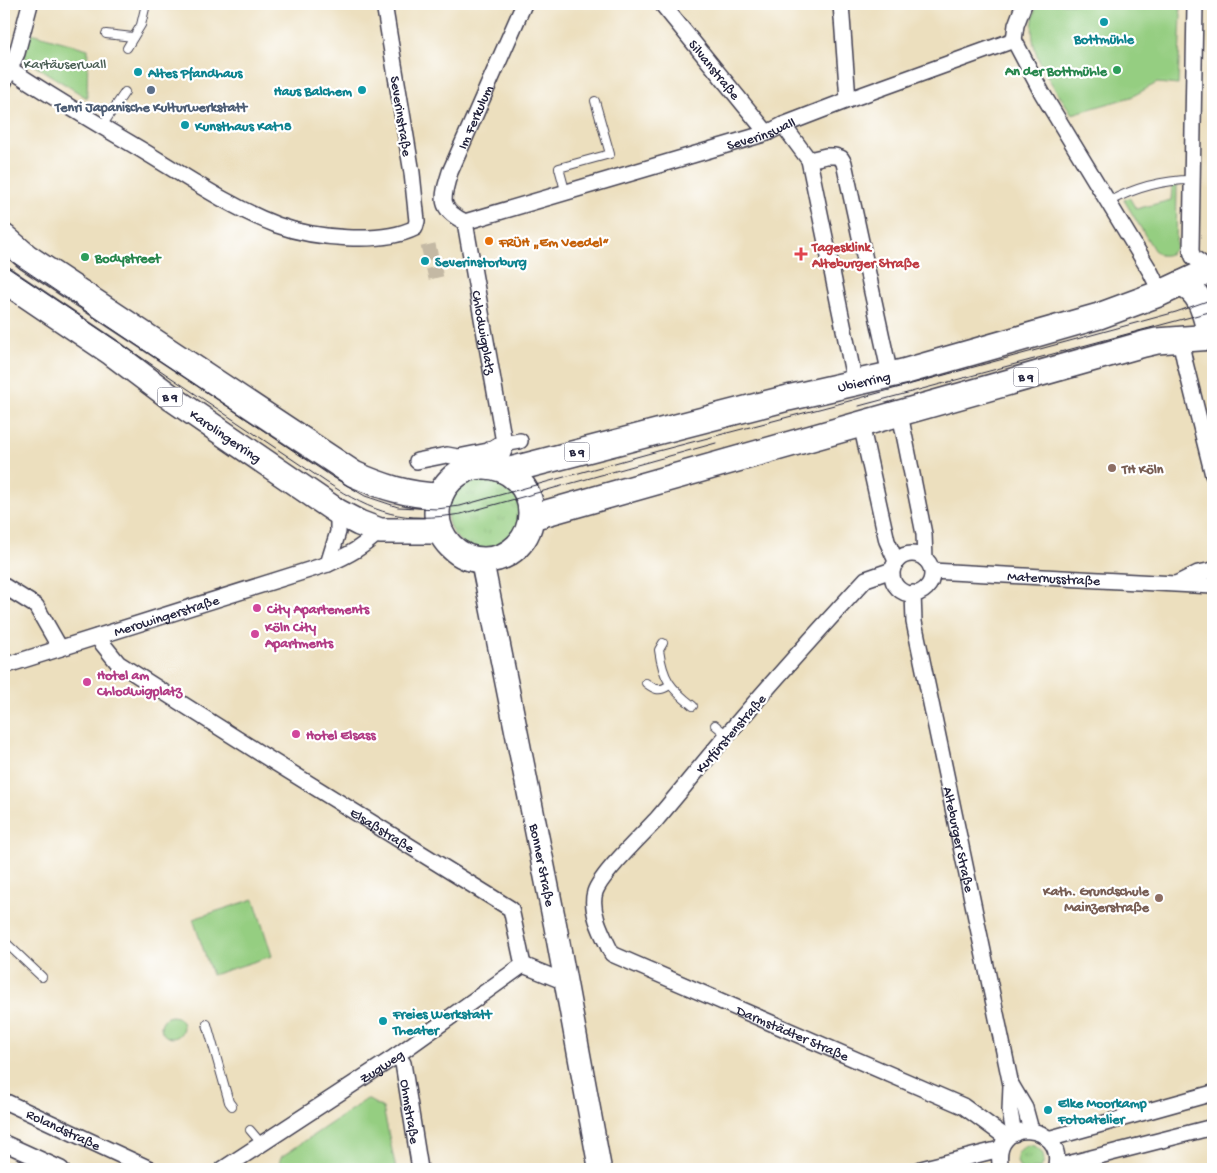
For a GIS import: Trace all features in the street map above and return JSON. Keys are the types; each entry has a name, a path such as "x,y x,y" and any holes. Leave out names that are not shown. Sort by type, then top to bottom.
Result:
{"main road":[{"path":"4,237 27,257 354,474 387,487 418,495 440,496 437,518 440,531 450,546 460,554 482,561 500,558 516,549 527,535 532,517 531,506 525,488 516,478 501,469"},
{"name":"Ubierring","path":"501,469 855,383 1099,316 1171,289 1212,269"},
{"name":"Karolingerring","path":"4,280 112,353 173,399 338,512 358,523 380,531 440,531"},
{"path":"1171,289 1190,287 1195,292 1213,340"},
{"name":"B 9","path":"532,517 1144,344 1180,339 1213,340"},
{"name":"B 9","path":"440,496 447,484 457,474 470,468 483,466 501,469"},
{"name":"Bonner Straße","path":"482,561 533,808 600,1169"}],"street":[{"path":"30,4 17,53 6,72 102,126"},
{"name":"Severinstraße","path":"102,126 229,203 278,226 346,238 384,236 408,231 414,228 416,221 412,173 384,4"},
{"name":"Im Ferkulum","path":"465,222 454,217 444,206 443,197 446,185 524,4"},
{"name":"Silvanstraße","path":"662,4 767,133"},
{"path":"841,4 848,100"},
{"path":"1024,4 1016,25 1014,40 1042,93 1150,271 1171,289"},
{"path":"1195,4 1191,251 1193,257 1212,269"},
{"name":"Severinswall","path":"465,222 566,194 767,133 848,100 1014,40"},
{"path":"783,125 809,160 855,383"},
{"path":"809,160 835,156 841,158 844,163 890,374"},
{"name":"Chlodwigplatz","path":"465,222 505,448 501,469"},
{"path":"1180,339 1213,475"},
{"path":"861,424 886,541 894,566 895,584 900,589 913,593 921,591 930,580 929,565 900,414"},
{"path":"416,461 447,455 458,457 467,449 488,452 498,445 520,441"},
{"path":"328,564 338,532 338,512"},
{"name":"Merowingerstraße","path":"4,666 328,564 351,555 380,531"},
{"path":"894,566 909,554 920,555 929,565"},
{"name":"Maternusstraße","path":"929,565 1213,586"},
{"name":"Kurfürstenstraße","path":"596,916 595,892 604,877 656,819 721,730 866,579 894,566"},
{"name":"Maternusstraße","path":"1176,584 1198,573 1213,570"},
{"path":"4,586 36,606 60,648"},
{"name":"Alteburger Straße","path":"913,593 914,622 1011,1084 1007,1140 999,1160 1001,1169"},
{"name":"Elsaßstraße","path":"97,637 118,663 205,722 511,909 523,965"},
{"name":"Darmstädter Straße","path":"596,916 612,954 963,1106 1007,1140"},
{"path":"523,965 566,982"},
{"name":"Zugweg","path":"223,1169 396,1056 523,965"},
{"name":"Ohmstraße","path":"396,1056 403,1063 420,1169"},
{"name":"Alteburger Straße","path":"1011,1084 1025,1108 1031,1130"},
{"path":"1048,1139 1213,1093"},
{"name":"Rolandstraße","path":"4,1101 150,1169"},
{"path":"921,1169 1007,1140 1021,1130 1031,1130 1039,1133 1053,1144 1056,1152 1056,1168 1213,1127"},
{"path":"4,1143 61,1169"}],"lane":[{"path":"127,48 141,25 146,4"},
{"path":"106,34 133,38"},
{"path":"102,126 125,92"},
{"path":"566,194 559,168 610,154 595,101"},
{"path":"1108,202 1127,192 1151,184 1192,180"},
{"path":"663,643 659,650 665,678 675,691 693,706"},
{"path":"646,683 654,689 663,689 668,686"},
{"path":"4,941 42,976"},
{"path":"207,1024 229,1102 232,1106"},
{"path":"250,1130 261,1143"}],"green space":[{"path":"1037,4 1179,4 1181,15 1178,85 1157,83 1131,97 1072,114 1047,75 1035,49 1032,35"},
{"name":"Kartäuserwall","path":"31,33 88,49 87,98 24,59"},
{"path":"1172,186 1177,186 1176,247 1169,254 1160,255 1154,250 1124,200 1129,197 1136,209 1171,200"},
{"path":"484,476 505,482 515,492 521,513 515,534 505,544 484,550 463,544 453,534 447,513 453,492 463,482"},
{"path":"254,899 272,956 212,975 193,919"},
{"path":"172,1016 180,1019 183,1027 180,1035 172,1038 164,1035 161,1027 164,1019"},
{"path":"367,1099 383,1108 396,1169 277,1169 281,1157"},
{"path":"1031,1145 1041,1151 1044,1161 1040,1169 1021,1169 1017,1161 1018,1154 1022,1148"}],"tunnel":[{"path":"428,245 436,278"}],"tram line":[{"path":"4,256 331,476 365,496 398,507 437,509 460,506 658,451 838,404 1176,312 1213,299"},
{"path":"4,265 343,493 375,509 390,513 422,517 461,514 716,443"},
{"path":"859,406 1213,311"}],"place":[{"name":"Bottmühle","path":"1104,22"},
{"name":"An der Bottmühle","path":"1117,70"},
{"name":"Altes Pfandhaus","path":"138,72"},
{"name":"Tenri Japanische Kulturwerkstatt","path":"151,90"},
{"name":"Haus Balchem","path":"362,90"},
{"name":"Kunsthaus Kat18","path":"185,125"},
{"name":"FRÜH „Em Veedel“","path":"489,241"},
{"name":"Tagesklink Alteburger Straße","path":"801,254"},
{"name":"Bodystreet","path":"85,257"},
{"name":"Severinstorburg","path":"425,261"},
{"name":"TH Köln","path":"1112,468"},
{"name":"City Apartements","path":"257,608"},
{"name":"Köln City Apartments","path":"255,634"},
{"name":"Hotel am Chlodwigplatz","path":"87,682"},
{"name":"Hotel Elsass","path":"296,734"},
{"name":"Kath. Grundschule Mainzerstraße","path":"1159,898"},
{"name":"Freies Werkstatt Theater","path":"383,1021"},
{"name":"Elke Moorkamp Fotoatelier","path":"1048,1110"}]}
